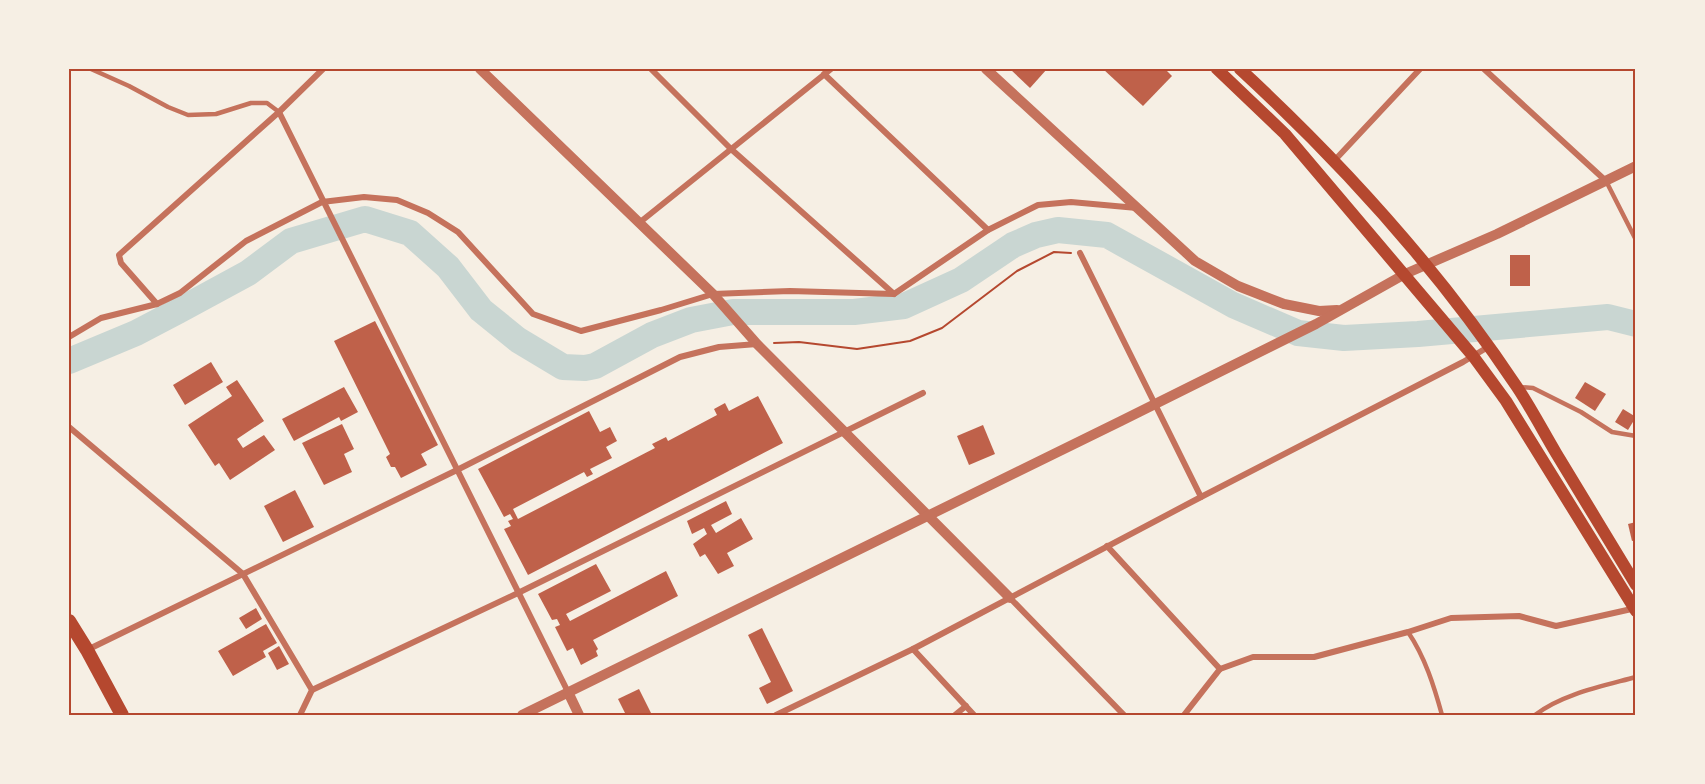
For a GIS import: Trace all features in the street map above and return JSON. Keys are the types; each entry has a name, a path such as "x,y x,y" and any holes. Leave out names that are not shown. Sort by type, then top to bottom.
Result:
{"main road":[{"path":"1217,69 1285,134 1471,354 1506,401 1636,609"},
{"path":"1240,69 1334,161 1427,266 1517,387 1636,585"},
{"path":"69,621 122,715"}],"street":[{"path":"157,304 121,263 119,255 279,112 322,69"},
{"path":"480,69 713,294 755,341 1124,715"},
{"path":"651,69 731,149 894,294"},
{"path":"639,223 831,69"},
{"path":"986,69 1195,261 1238,286 1284,304 1320,311 1341,310"},
{"path":"1334,161 1420,69"},
{"path":"1484,69 1492,72 1606,181"},
{"path":"824,74 988,230"},
{"path":"279,112 579,715"},
{"path":"522,715 1316,324 1405,274 1497,234 1636,166"},
{"path":"69,337 101,318 157,304 180,293 246,241 322,202 364,197 397,200 429,213 458,232 533,314 581,331 713,294 790,291 894,294 988,230 1038,205 1071,202 1137,208"},
{"path":"1080,253 1201,497"},
{"path":"87,650 457,470 680,357 755,341"},
{"path":"776,715 913,649 1488,347"},
{"path":"300,715 312,690 518,593 923,393"},
{"path":"69,427 243,574 312,690"},
{"path":"1107,546 1220,669"},
{"path":"1184,715 1220,669 1253,657 1314,657 1451,618 1519,616 1556,626 1636,609"},
{"path":"913,649 974,715"},
{"path":"955,715 966,706"}],"lane":[{"path":"91,69 168,107 188,114 216,114 251,103 267,103 279,112"},
{"path":"1606,181 1636,240"},
{"path":"1517,387 1533,388 1581,412 1612,432 1636,436"},
{"path":"1408,632 1416,643 1434,684 1442,715"},
{"path":"1534,715 1545,707 1581,693 1636,677"}],"path":[{"path":"755,341 799,342 857,349 910,341 942,327 1017,271 1053,252 1080,253"}],"building":[{"path":"1010,69 1047,69 1030,88"},
{"path":"1103,69 1165,69 1172,76 1143,106"},
{"path":"1510,255 1530,255 1530,286 1510,286"},
{"path":"375,321 438,445 421,454 427,465 401,478 386,457 390,454 334,341"},
{"path":"211,362 223,382 185,405 173,385"},
{"path":"237,380 264,421 237,439 243,448 264,435 275,450 230,480 219,463 215,466 188,425 232,396 226,387"},
{"path":"1585,382 1606,394 1595,411 1575,398"},
{"path":"344,387 358,412 341,421 339,417 294,441 282,419"},
{"path":"758,396 783,443 528,575 504,529 511,526 508,521 513,519 510,514 504,517 478,469 589,411 600,432 610,427 617,441 606,447 612,458 590,469 593,474 587,477 584,472 513,509 518,519 655,448 652,444 666,437 668,441 717,415 714,409 725,403 729,411"},
{"path":"1623,409 1636,417 1628,430 1615,422"},
{"path":"342,424 354,449 344,454 352,472 324,485 302,443"},
{"path":"983,425 995,454 969,465 957,436"},
{"path":"295,490 314,527 283,542 264,506"},
{"path":"726,501 732,514 711,525 716,533 741,518 753,539 727,553 734,566 718,574 705,554 700,557 693,544 707,534 704,528 692,534 687,521"},
{"path":"1636,522 1636,540 1632,541 1628,524"},
{"path":"596,564 611,591 566,614 570,621 666,571 678,596 593,640 598,649 596,651 598,656 581,665 573,648 567,651 555,627 560,625 557,619 552,620 538,594"},
{"path":"256,608 262,619 246,629 239,618"},
{"path":"266,624 277,643 263,651 266,657 233,676 218,651"},
{"path":"762,628 793,691 767,704 759,688 771,682 748,635"},
{"path":"279,646 289,664 277,670 268,653"},
{"path":"639,689 652,715 626,715 618,699"}],"waterway":[{"path":"69,361 136,333 178,311 248,273 291,241 365,219 410,233 448,267 481,310 518,340 563,367 595,366 652,335 691,320 733,312 854,312 904,306 961,280 1013,245 1036,235 1058,230 1107,235 1233,305 1298,333 1344,338 1418,334 1608,317 1636,324"}]}
